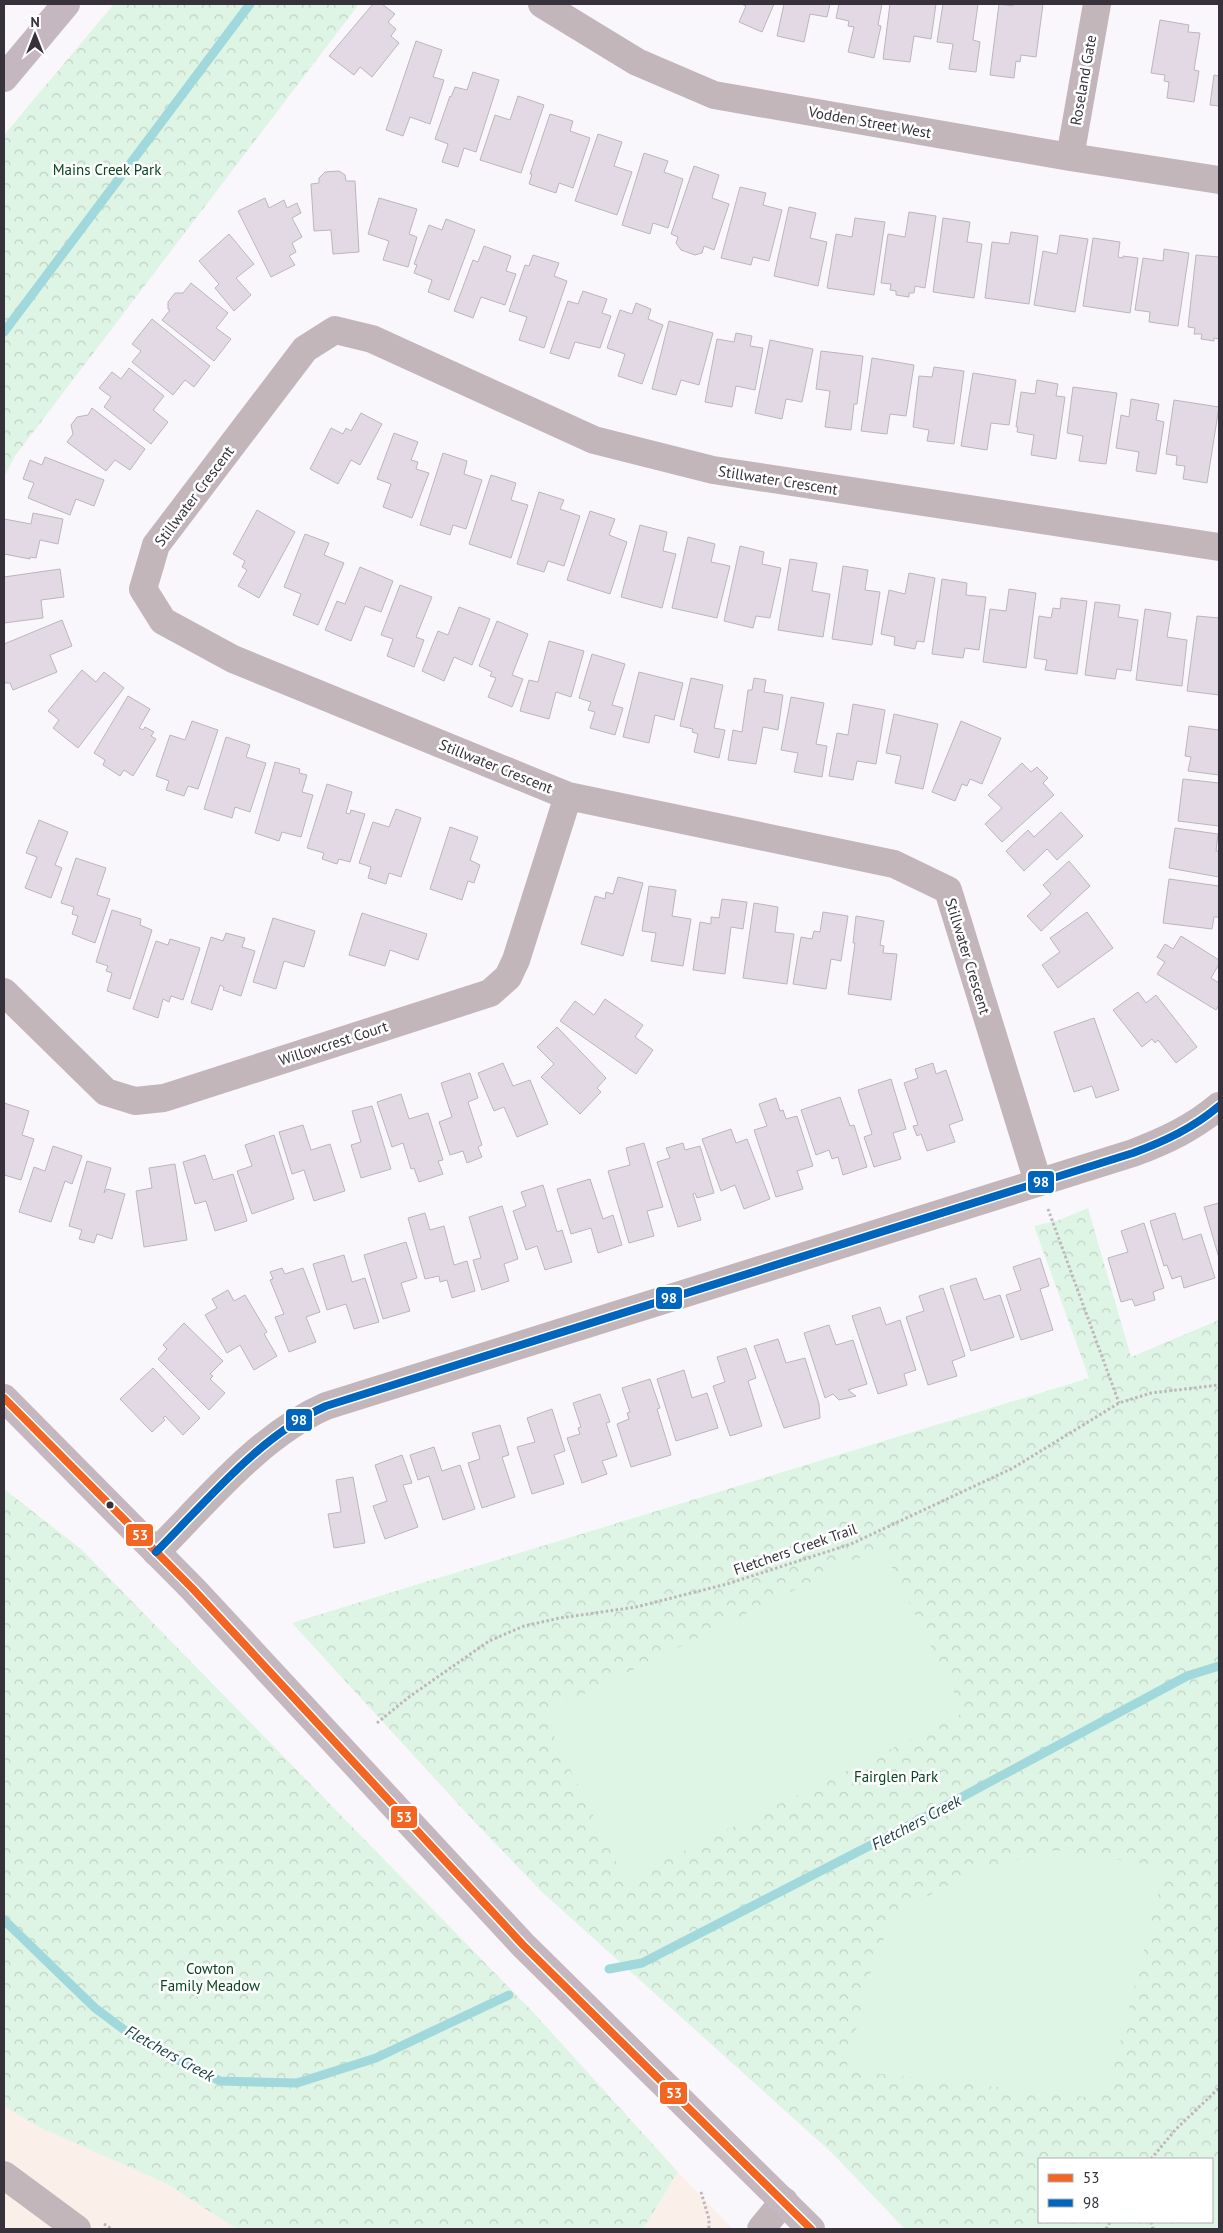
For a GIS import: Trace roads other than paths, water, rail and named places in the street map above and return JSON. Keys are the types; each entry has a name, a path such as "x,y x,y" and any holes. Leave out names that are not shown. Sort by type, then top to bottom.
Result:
{"main road":[{"path":"4,78 66,4"},
{"path":"4,1398 193,1589 523,1945 811,2229"}],"street":[{"name":"Vodden Street West","path":"542,4 637,62 714,95 1070,157 1219,180"},
{"name":"Roseland Gate","path":"1070,157 1097,4"},
{"name":"Stillwater Crescent","path":"1042,1192 948,890 894,864 568,796 233,659 163,621 143,589 156,545 305,349 335,330 372,340 594,440 713,470 1219,547"},
{"name":"Willowcrest Court","path":"4,992 106,1092 135,1100 164,1098 490,993 508,977 516,960 568,796"},
{"path":"156,1552 276,1434 308,1414 326,1406 1042,1192 1158,1144 1193,1126 1219,1106"},
{"path":"4,2176 77,2229"},
{"path":"761,2229 784,2201"}],"waterway":[{"path":"4,332 250,4"},
{"name":"Fletchers Creek","path":"609,1969 642,1963 906,1827 1187,1676 1219,1666"},
{"name":"Fletchers Creek","path":"4,1920 95,2008 138,2040 220,2081 297,2083 376,2058 509,1995"}],"park label":[{"name":"Mains Creek Park","path":"107,169"},
{"name":"Fairglen Park","path":"896,1776"},
{"name":"Cowton Family Meadow","path":"210,1976"}]}
